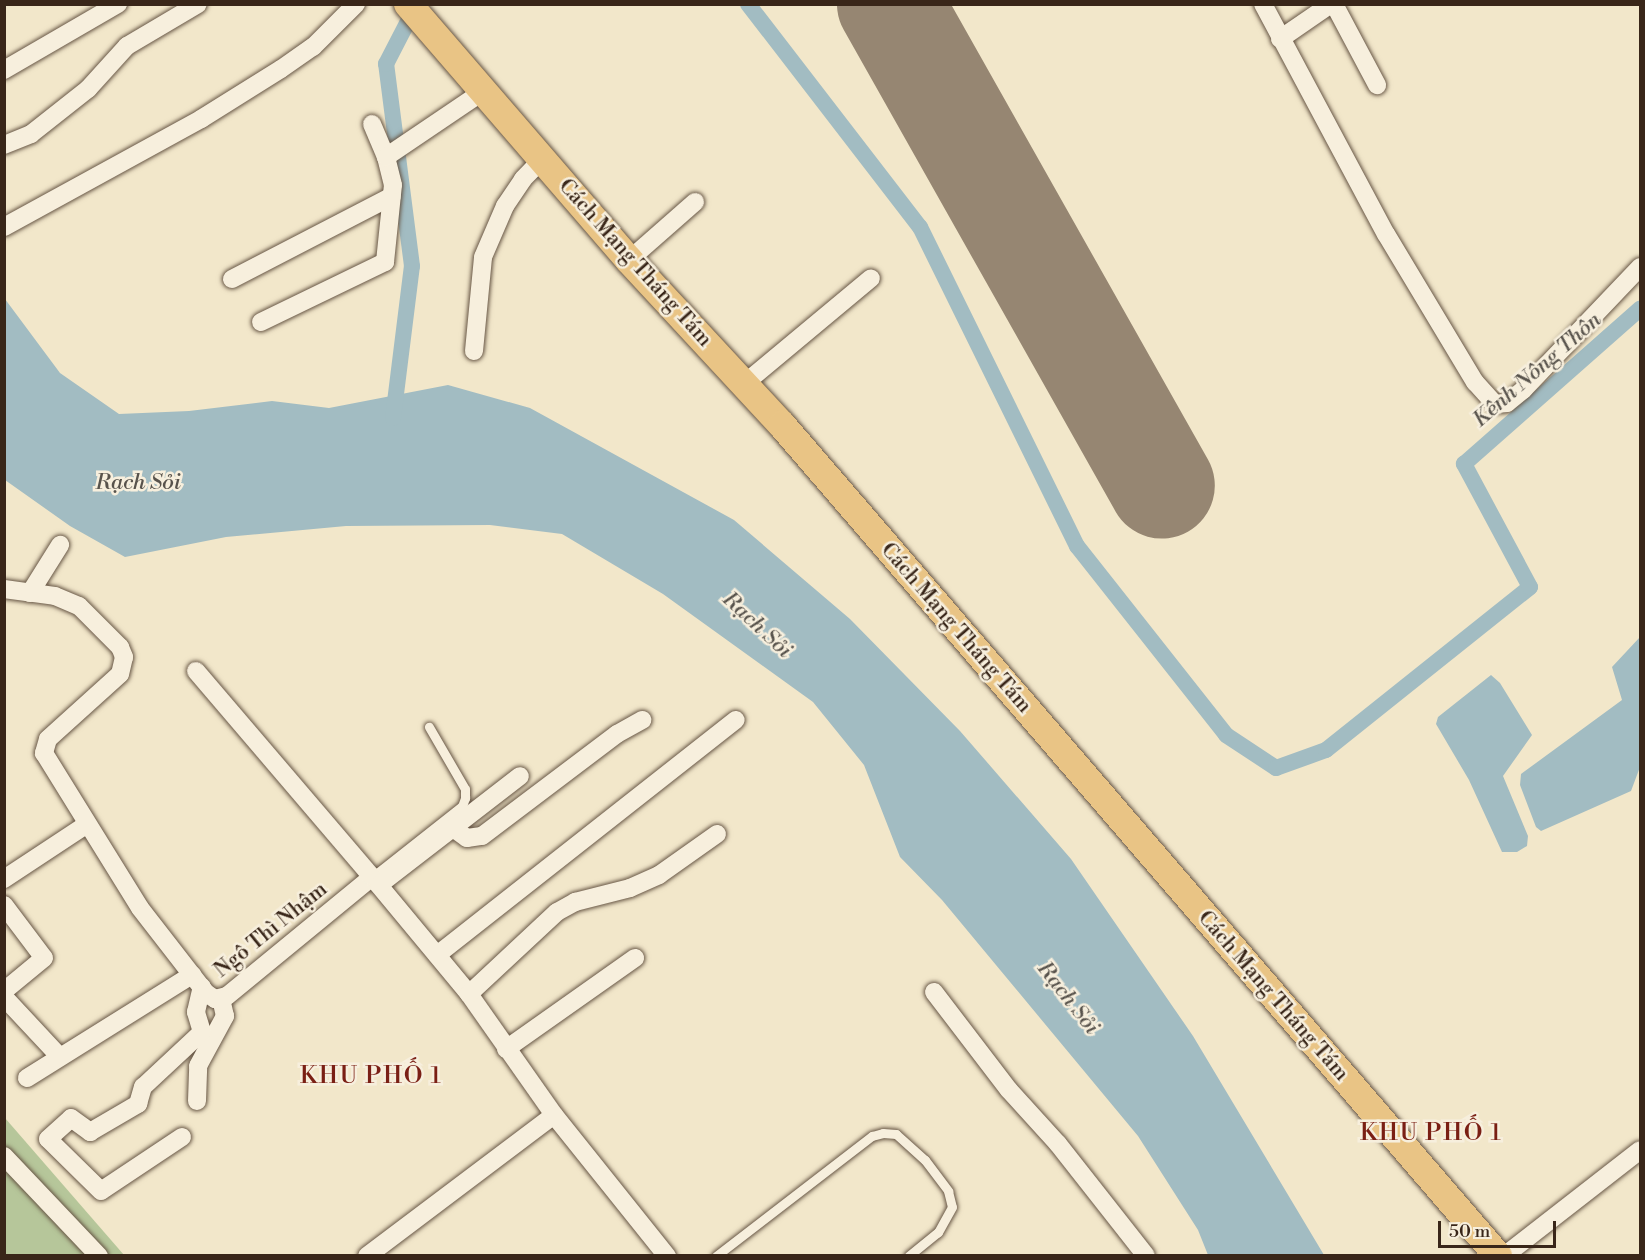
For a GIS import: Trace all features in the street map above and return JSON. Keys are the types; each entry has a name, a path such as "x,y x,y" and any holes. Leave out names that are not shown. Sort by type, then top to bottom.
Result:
{"main road":[{"name":"Cách Mạng Tháng Tám","path":"413,10 485,90 629,260 744,384 1498,1256"}],"street":[{"path":"4,70 118,4"},
{"path":"4,145 31,134 88,89 127,46 198,4"},
{"path":"4,227 201,119 281,69 312,47 356,4"},
{"path":"1263,4 1386,234 1475,382 1495,404 1507,403 1523,390 1641,267"},
{"path":"1280,39 1332,4 1377,85"},
{"path":"261,322 385,262 392,196 392,172 397,151 485,90"},
{"path":"372,124 397,151"},
{"path":"474,351 483,257 505,206 523,179 543,158"},
{"path":"232,279 392,196"},
{"path":"629,260 695,202"},
{"path":"744,384 871,278"},
{"path":"4,606 60,545"},
{"name":"Ngô Thì Nhậm","path":"18,591 79,606 120,647 124,657 120,674 44,744 48,763 140,908 197,981 215,999 221,999 375,881 453,828 520,776"},
{"path":"196,671 469,994 554,1115 667,1256"},
{"path":"453,828 468,838 482,836 617,734 642,720"},
{"path":"437,955 736,720"},
{"path":"4,879 86,825"},
{"path":"469,994 557,912 575,902 630,888 659,875 717,834"},
{"path":"4,905 44,958 4,992"},
{"path":"507,1049 635,958"},
{"path":"27,1078 60,1057 197,981"},
{"path":"182,1137 101,1191 48,1139 71,1118 90,1132 138,1104 143,1087 202,1032 196,1012 197,981"},
{"path":"934,992 1009,1090 1058,1144 1142,1251"},
{"path":"4,997 60,1057"},
{"path":"197,1101 198,1066 225,1016 221,999"},
{"path":"367,1256 554,1115"},
{"path":"1504,1256 1641,1150"},
{"path":"4,1156 99,1256"}],"lane":[{"path":"375,881 462,806 465,798 465,789 429,727"},
{"path":"716,1256 872,1136 883,1133 896,1134 925,1160 948,1191 952,1207 938,1232 908,1256"}],"green space":[{"path":"5,1118 124,1255 5,1255"}],"water":[{"name":"Rạch Sỏi","path":"5,299 60,373 119,414 189,411 272,401 329,408 448,385 530,408 734,520 850,619 960,731 1071,859 1193,1036 1324,1255 1208,1255 1198,1230 1138,1136 942,900 900,857 864,765 813,702 663,594 562,534 490,525 346,526 226,537 125,557 70,526 5,480"},
{"path":"1640,637 1640,767 1631,791 1541,831 1536,827 1520,785 1521,774 1622,700 1612,667"},
{"path":"1491,675 1500,683 1532,735 1503,776 1528,836 1527,846 1517,852 1502,852 1469,780 1436,724 1438,717"}],"waterway":[{"path":"393,418 412,266 386,64 417,4"},
{"name":"Kênh Nông Thôn","path":"748,4 920,227 1077,546 1226,735 1276,768 1326,750 1530,587 1464,464 1640,309"}],"runway":[{"path":"890,4 1162,486"}],"district":[{"name":"KHU PHỐ 1","path":"371,1077"},
{"name":"KHU PHỐ 1","path":"1431,1134"}]}
